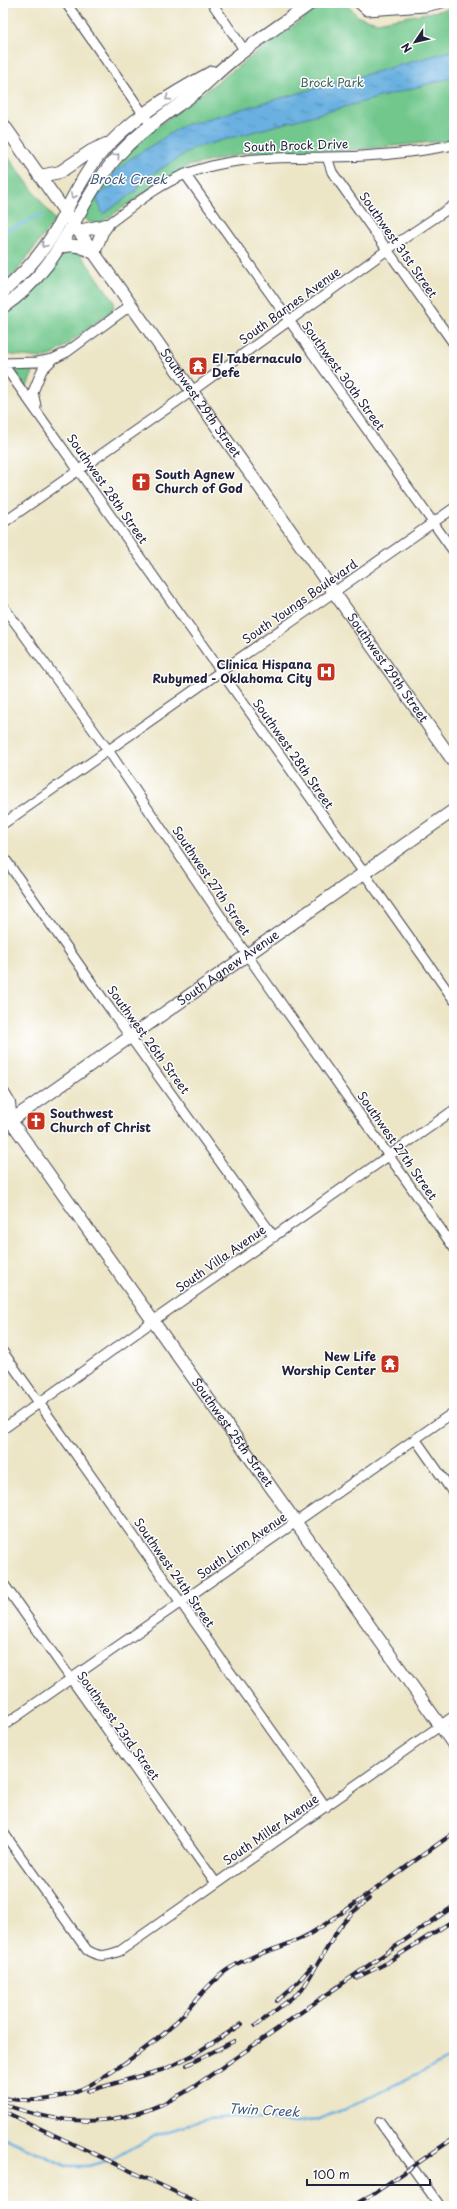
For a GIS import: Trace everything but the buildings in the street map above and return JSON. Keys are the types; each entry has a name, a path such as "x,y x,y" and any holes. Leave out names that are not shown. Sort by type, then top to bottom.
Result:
{"main road":[{"path":"3,292 33,260 57,228 90,167 112,142 144,114 192,82 229,62 310,3"},
{"path":"3,307 31,284 61,247 76,227 111,163 124,148 151,125 197,92 229,62"},
{"name":"Southwest 29th Street","path":"3,124 454,762"},
{"path":"40,176 60,172 91,151 112,142"},
{"path":"76,227 107,225"},
{"path":"61,247 67,245 82,247 94,253 102,232 107,225"},
{"name":"South Agnew Avenue","path":"6,1122 454,810"},
{"name":"Southwest 25th Street","path":"3,1094 9,1103 6,1122 153,1321 454,1745"}],"street":[{"path":"66,3 151,125"},
{"path":"212,3 245,51"},
{"path":"358,3 367,11 380,12 442,3"},
{"name":"South Brock Drive","path":"107,225 163,185 185,174 237,160 270,157 327,157 404,154 454,145"},
{"name":"Southwest 31st Street","path":"327,157 332,172 454,344"},
{"name":"Southwest 30th Street","path":"185,174 454,552"},
{"name":"South Barnes Avenue","path":"3,523 192,391 387,250 454,205"},
{"path":"3,363 37,362 53,359 67,352 131,305"},
{"path":"36,409 33,392 42,370 53,359"},
{"name":"Southwest 28th Street","path":"3,363 363,874 454,1000"},
{"name":"South Youngs Boulevard","path":"3,824 454,508"},
{"name":"Southwest 27th Street","path":"3,606 108,750 247,955 454,1248"},
{"name":"Southwest 26th Street","path":"3,856 130,1037 274,1237"},
{"name":"South Villa Avenue","path":"3,1429 153,1321 454,1110"},
{"name":"Southwest 24th Street","path":"3,1352 326,1807"},
{"name":"South Linn Avenue","path":"3,1726 416,1440 454,1412"},
{"path":"416,1440 454,1494"},
{"name":"Southwest 23rd Street","path":"3,1583 70,1680 216,1882"},
{"name":"South Miller Avenue","path":"3,1832 87,1950 98,1956 106,1956 120,1951 454,1716"},
{"path":"380,2122 440,2206"}],"green space":[{"name":"Brock Park","path":"324,3 345,3 359,17 377,22 454,8 454,140 331,152 246,153 189,166 165,179 99,224 87,220 84,216 105,182 128,153 147,134"},
{"path":"3,150 55,220 14,275 3,285"},
{"path":"71,251 81,255 114,301 113,310 53,355 42,358 3,354 3,312 61,255"},
{"path":"16,367 34,369 27,387 24,386 14,371"}],"water":[{"name":"Brock Creek","path":"454,50 454,77 194,148 143,180 135,192 103,214 96,197 115,184 112,175 130,159 184,125"}],"waterway":[{"name":"Brock Creek","path":"3,232 44,214"},
{"name":"Twin Creek","path":"3,2137 66,2166 88,2166 113,2159 156,2135 207,2119 235,2117 297,2123 316,2120 345,2109 454,2056"}],"railway":[{"path":"3,2098 22,2100 55,2098 70,2094 99,2080 148,2047 171,2027 207,1988 227,1970 248,1959 292,1943 313,1932 454,1833"},
{"path":"255,2026 302,1990 339,1928 352,1913 369,1899"},
{"path":"3,2104 54,2118 78,2121 125,2117 148,2110 172,2100 195,2086 454,1906"},
{"path":"356,1978 383,1965 454,1920"},
{"path":"277,2001 297,1983 311,1967"},
{"path":"88,2091 165,2069 193,2055 242,2024"},
{"path":"187,2065 234,2041"},
{"path":"3,2111 205,2206"},
{"path":"352,2206 373,2194 454,2138"}],"place":[{"name":"El Tabernaculo Defe","path":"198,366"},
{"name":"South Agnew Church of God","path":"141,482"},
{"name":"Clinica Hispana Rubymed - Oklahoma City","path":"326,672"},
{"name":"Southwest Church of Christ","path":"36,1121"},
{"name":"New Life Worship Center","path":"390,1364"}]}
